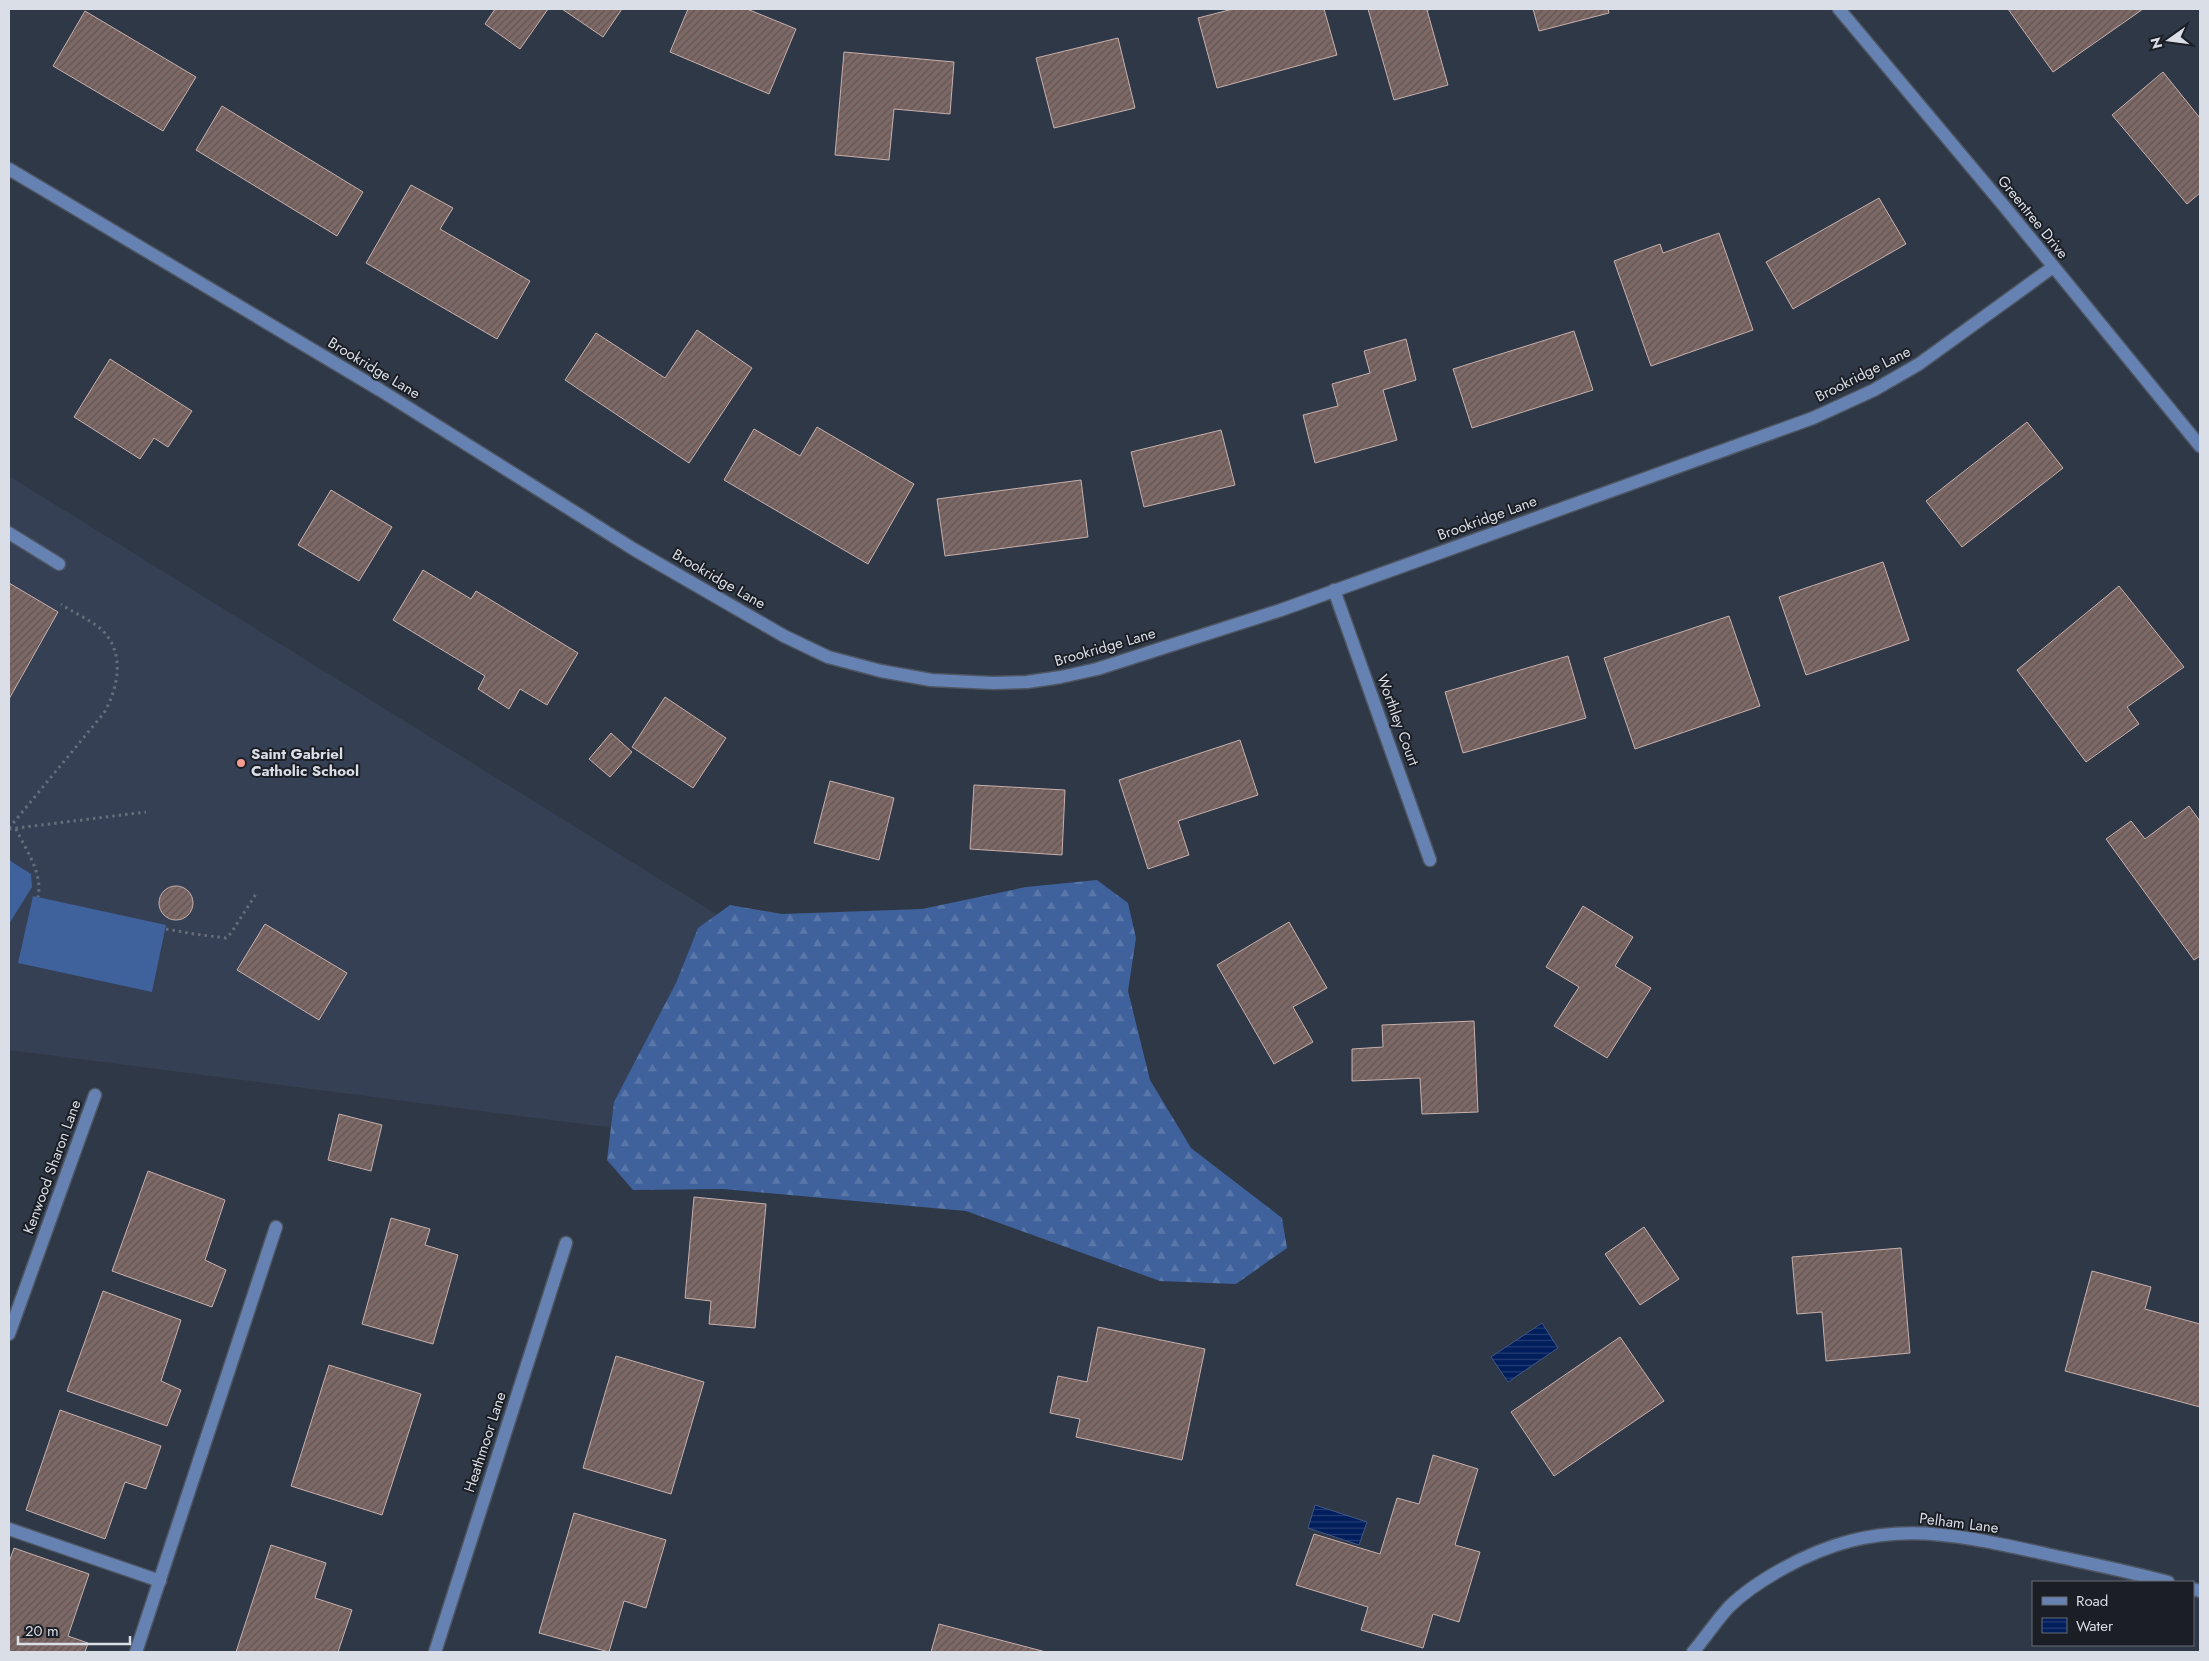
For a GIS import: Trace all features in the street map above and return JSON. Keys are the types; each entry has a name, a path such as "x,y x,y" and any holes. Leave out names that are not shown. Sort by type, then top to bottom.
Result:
{"street":[{"name":"Greentree Drive","path":"1840,9 2200,446"},
{"name":"Brookridge Lane","path":"9,169 380,390 635,550 784,636 828,657 881,670 931,680 993,683 1027,682 1061,677 1097,668 1281,610 1813,418 1874,390 1919,364 2053,267"},
{"path":"9,533 59,564"},
{"name":"Worthley Court","path":"1334,590 1430,860"},
{"name":"Kenwood Sharon Lane","path":"9,1334 95,1095"},
{"path":"136,1652 276,1226"},
{"name":"Heathmoor Lane","path":"435,1652 566,1242"},
{"path":"9,1529 160,1581"},
{"name":"Pelham Lane","path":"1693,1652 1729,1607 1758,1583 1812,1553 1849,1540 1885,1534 1931,1532 2011,1546 2164,1581"}],"path":[{"path":"9,828 104,713 113,697 117,680 117,662 113,646 103,631 61,604"},
{"path":"9,828 16,829 146,812"},
{"path":"16,829 38,875 40,887 38,897"},
{"path":"166,929 226,938 232,933 256,894"}],"shaded area":[{"name":"Saint Gabriel Catholic School","path":"9,476 1263,1253 629,1130 9,1050"}],"green space":[{"path":"9,860 31,874 32,887 9,924"},
{"path":"1097,880 1128,903 1136,938 1128,991 1150,1080 1191,1148 1282,1218 1287,1248 1236,1284 1160,1281 966,1211 723,1189 633,1190 607,1160 614,1102 676,983 698,928 730,905 782,914 922,909 1026,887"},
{"path":"33,896 166,925 152,992 18,963"}],"water":[{"path":"1542,1323 1558,1348 1508,1382 1491,1357"},
{"path":"1315,1505 1367,1522 1359,1545 1308,1528"}],"building":[{"path":"495,9 548,9 520,49 485,24"},
{"path":"562,9 622,9 603,37"},
{"path":"688,9 747,9 796,29 769,94 670,52"},
{"path":"1233,9 1324,9 1337,55 1217,88 1198,18"},
{"path":"1368,9 1434,9 1427,10 1448,85 1394,100"},
{"path":"1533,9 1608,9 1609,13 1539,31"},
{"path":"2008,9 2143,9 2053,72"},
{"path":"85,11 196,77 163,131 53,66"},
{"path":"1118,38 1135,108 1054,128 1036,58"},
{"path":"844,52 954,62 950,114 894,109 889,160 835,155"},
{"path":"2163,72 2200,118 2200,193 2187,204 2112,115"},
{"path":"222,106 363,192 337,236 196,150"},
{"path":"411,185 453,208 440,229 530,281 497,339 366,263"},
{"path":"1879,198 1906,244 1793,309 1766,262"},
{"path":"1719,233 1753,330 1651,366 1614,261 1660,244 1663,253"},
{"path":"697,330 752,368 689,463 565,380 596,333 665,378"},
{"path":"1574,331 1593,390 1472,428 1453,369"},
{"path":"1406,339 1416,380 1383,390 1397,440 1315,463 1303,415 1338,406 1332,384 1370,373 1364,351"},
{"path":"110,359 192,411 168,447 154,438 140,459 74,417"},
{"path":"2027,422 2063,468 1962,547 1926,501"},
{"path":"817,427 914,484 868,564 724,480 754,429 800,456"},
{"path":"1221,430 1235,485 1144,507 1131,452"},
{"path":"1081,480 1088,537 945,556 937,499"},
{"path":"331,490 392,527 359,581 298,545"},
{"path":"1883,562 1909,640 1806,675 1779,597"},
{"path":"423,570 471,599 476,591 578,653 547,705 520,689 509,709 478,689 485,676 393,620"},
{"path":"9,583 58,612 9,699"},
{"path":"2119,586 2184,667 2127,707 2139,724 2086,762 2017,670"},
{"path":"1729,616 1760,706 1635,749 1604,658"},
{"path":"1568,656 1586,718 1463,753 1445,692"},
{"path":"665,697 726,738 693,788 632,747"},
{"path":"611,733 632,752 610,777 589,759"},
{"path":"1240,740 1258,795 1178,821 1189,855 1148,869 1119,780"},
{"path":"830,781 894,798 879,860 814,843"},
{"path":"974,785 1065,790 1062,855 970,849"},
{"path":"2189,806 2200,821 2200,956 2194,960 2106,839 2131,821 2145,839"},
{"path":"176,886 188,891 193,903 188,915 176,920 164,915 159,903 164,891"},
{"path":"1583,906 1633,937 1615,966 1651,988 1607,1058 1554,1026 1579,987 1546,967"},
{"path":"1289,922 1327,988 1293,1007 1313,1042 1274,1064 1217,965"},
{"path":"265,924 347,973 319,1020 237,970"},
{"path":"1474,1021 1478,1112 1422,1114 1420,1078 1352,1081 1352,1049 1383,1047 1382,1025"},
{"path":"339,1114 382,1125 371,1171 328,1160"},
{"path":"148,1171 225,1200 205,1260 226,1270 212,1307 112,1271"},
{"path":"694,1197 766,1204 755,1328 709,1324 711,1301 685,1298"},
{"path":"391,1218 430,1229 425,1245 458,1255 433,1344 362,1324"},
{"path":"1644,1227 1679,1279 1640,1305 1605,1254"},
{"path":"1901,1248 1910,1353 1826,1361 1822,1312 1797,1314 1792,1257"},
{"path":"2092,1271 2151,1287 2145,1309 2200,1324 2200,1407 2065,1371"},
{"path":"103,1291 181,1320 161,1381 181,1390 167,1426 67,1391"},
{"path":"1098,1327 1205,1349 1182,1460 1076,1437 1080,1419 1050,1413 1058,1376 1087,1382"},
{"path":"1620,1337 1664,1401 1554,1476 1511,1412"},
{"path":"616,1356 704,1382 671,1494 583,1468"},
{"path":"329,1365 421,1394 382,1515 291,1486"},
{"path":"60,1410 161,1446 146,1489 125,1482 105,1539 26,1510"},
{"path":"1433,1455 1478,1469 1455,1545 1480,1552 1459,1622 1433,1614 1423,1648 1361,1630 1368,1607 1296,1585 1314,1534 1380,1554 1397,1498 1419,1504"},
{"path":"574,1513 666,1540 646,1608 624,1601 609,1652 539,1633"},
{"path":"271,1545 326,1563 315,1598 352,1610 338,1652 236,1652"},
{"path":"14,1548 89,1574 68,1636 88,1643 85,1652 9,1652 9,1562"},
{"path":"939,1624 1046,1652 931,1652"}],"place":[{"name":"Saint Gabriel Catholic School","path":"241,763"}]}
